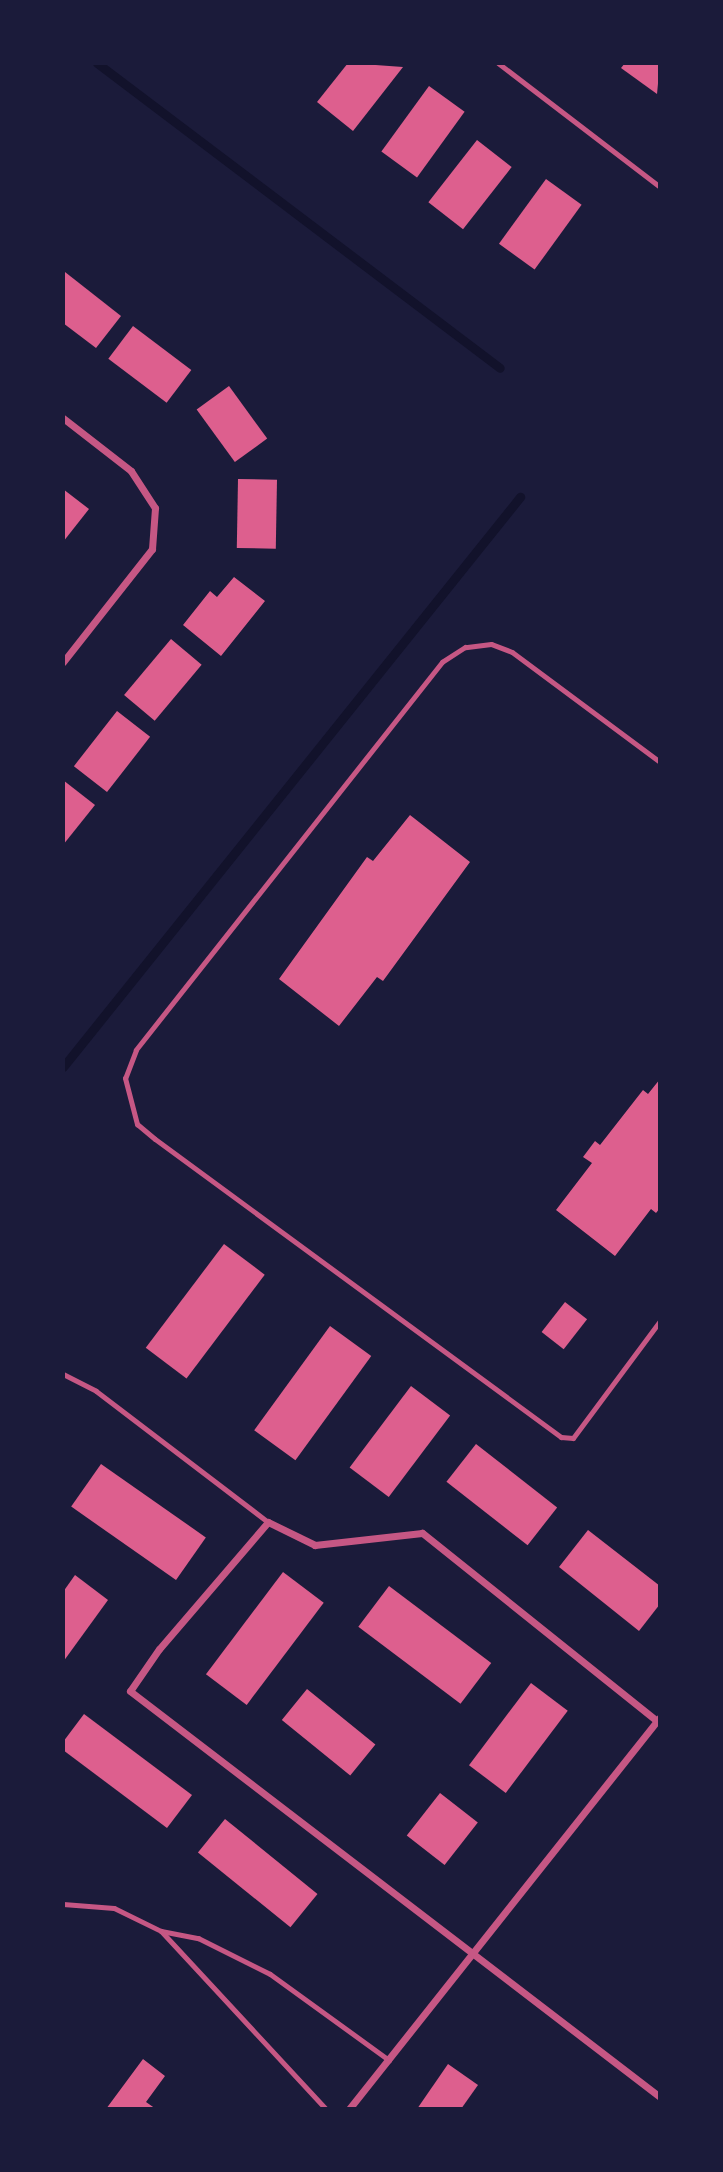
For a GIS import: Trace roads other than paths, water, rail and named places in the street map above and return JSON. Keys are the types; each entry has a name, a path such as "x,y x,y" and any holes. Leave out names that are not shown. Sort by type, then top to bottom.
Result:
{"street":[{"path":"63,418 131,471 155,508 152,549 63,662"},
{"path":"349,2109 471,1956 658,1719 422,1532 315,1545 268,1522 159,1650 130,1691 471,1956 660,2097"}],"lane":[{"path":"498,63 660,187"},
{"path":"659,1325 573,1438 561,1437 155,1139 137,1124 125,1078 136,1050 442,662 465,647 491,644 512,652 660,762"},
{"path":"63,1374 96,1391 268,1522"},
{"path":"63,1904 114,1908 162,1931 198,1938 270,1974 388,2060"},
{"path":"162,1931 326,2109"}],"waterway":[{"path":"97,63 500,368"},
{"path":"63,1067 520,497"}]}
